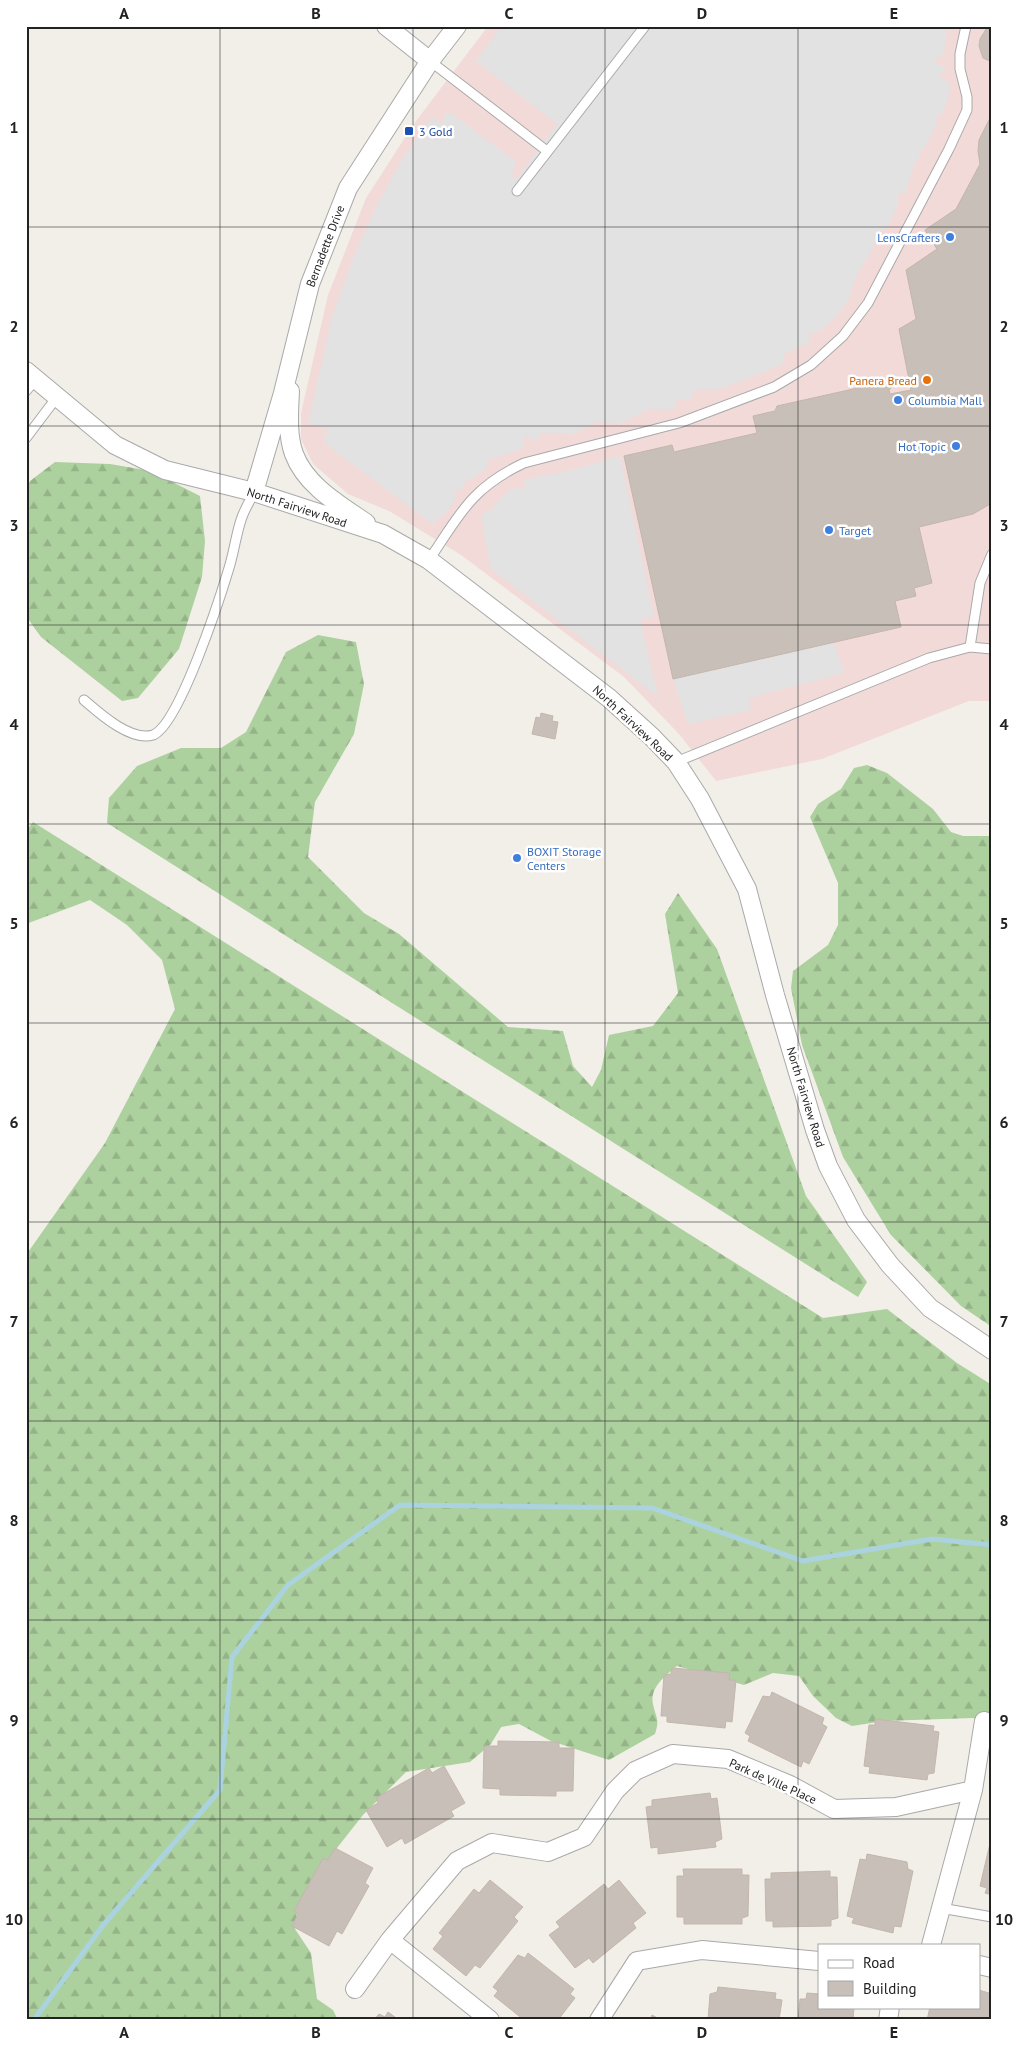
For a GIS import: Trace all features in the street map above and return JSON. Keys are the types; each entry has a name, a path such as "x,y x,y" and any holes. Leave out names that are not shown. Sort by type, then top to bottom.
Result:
{"street":[{"path":"386,26 430,61"},
{"name":"Bernadette Drive","path":"254,492 310,284 348,188 430,61 456,26"},
{"path":"290,362 289,421 294,454 306,473 324,493 383,534"},
{"name":"North Fairview Road","path":"29,380 57,396 116,445 165,470 254,492 383,534 429,560 609,698 676,762 700,799 747,889 775,995 815,1130 828,1166 856,1220 890,1265 930,1308 992,1350"},
{"path":"931,1944 973,1790 984,1721"},
{"name":"Park de Ville Place","path":"355,1988 390,1940 457,1861 492,1843 548,1852 584,1837 615,1791 635,1771 673,1754 728,1759 790,1785 834,1809 896,1807 973,1790"},
{"path":"390,1940 490,2020"},
{"path":"599,2020 637,1961 702,1950 818,1962"}],"lane":[{"path":"517,191 645,26"},
{"path":"429,560 470,499 484,486 503,473 524,463 679,423 774,387 811,365 842,336 868,303 949,149 967,110 967,98 960,61 966,26"},
{"path":"430,61 547,151"},
{"path":"26,438 57,396"},
{"path":"84,700 100,714 131,733 142,736 153,734 166,725 210,625 230,566 241,519 254,492"},
{"path":"970,647 980,583 992,554"},
{"path":"676,762 929,658 970,647 992,649"},
{"path":"941,1908 992,1916"}],"shaded area":[{"name":"Columbia Mall","path":"488,26 992,26 992,701 969,701 822,759 716,781 679,734 624,677 461,555 389,511 348,494 313,464 301,439 301,413 328,295 366,198 413,125"},
{"path":"502,26 947,26 944,54 934,61 947,70 938,75 951,84 943,114 938,114 936,125 924,149 918,153 920,159 915,162 905,193 898,193 898,205 886,229 879,230 877,240 856,277 848,301 838,315 823,329 808,335 811,342 784,354 783,364 769,370 722,388 693,391 691,400 676,399 675,409 649,409 621,423 596,422 573,434 540,433 538,441 524,436 524,448 488,460 486,469 464,483 462,491 455,489 455,500 443,517 439,516 434,525 327,445 323,436 328,435 327,429 308,423 332,318 354,256 376,207 403,158 432,117 443,123 445,113 452,114 515,161 512,177 514,179 519,176 557,124 476,61"},
{"path":"620,456 654,616 640,620 658,697 491,569 481,514 490,511 511,489 526,487 524,480 568,471"},
{"path":"992,596 992,635 989,634 989,606"},
{"path":"834,642 844,673 749,698 751,710 688,724 673,679"}],"green space":[{"path":"55,462 110,464 151,471 200,496 205,541 202,577 179,649 138,698 122,701 41,637 26,616 26,489 30,481"},
{"path":"318,635 356,642 364,684 354,734 315,802 308,857 364,913 399,934 508,1027 563,1031 573,1066 592,1087 601,1070 609,1035 653,1026 678,993 665,914 678,893 717,949 806,1196 867,1282 858,1297 107,823 109,798 137,766 181,748 221,748 246,732 286,652"},
{"path":"867,765 887,773 933,809 951,832 963,836 989,836 992,838 992,1327 961,1306 891,1235 843,1157 802,1045 791,988 793,971 828,945 838,925 838,883 810,817 818,804 841,789 854,768"},
{"path":"33,822 823,1318 887,1309 957,1363 992,1385 992,1727 973,1718 884,1721 852,1726 836,1718 813,1696 799,1676 773,1673 744,1685 677,1666 659,1682 652,1698 657,1721 655,1734 609,1760 551,1741 519,1724 501,1727 491,1744 470,1762 406,1772 363,1815 333,1853 298,1905 295,1929 311,1953 317,1999 333,2010 338,2020 26,2020 26,1255 105,1143 175,1009 162,960 127,925 90,900 26,924 26,831"}],"building":[{"path":"988,26 992,26 992,62 983,58 979,46 980,39"},
{"name":"Columbia Mall","path":"992,114 992,503 973,514 919,527 932,583 914,588 916,596 895,601 901,627 673,679 624,456 672,445 674,452 757,433 753,416 775,411 777,406 889,381 893,386 889,390 890,394 911,390 899,329 916,319 906,270 937,249 925,230 956,209 980,164 979,140"},
{"path":"541,713 553,716 552,721 558,722 555,739 532,734 536,717 540,718"},
{"path":"672,1668 730,1673 729,1680 736,1680 732,1722 726,1721 725,1728 667,1722 667,1716 661,1716 664,1675 671,1674"},
{"path":"772,1692 824,1718 822,1724 827,1727 809,1764 803,1761 801,1767 748,1741 750,1736 745,1733 763,1696 770,1697"},
{"path":"875,1719 934,1726 933,1731 939,1732 934,1773 928,1774 927,1780 869,1773 870,1767 864,1766 869,1725 875,1725"},
{"path":"498,1741 559,1742 559,1748 574,1748 573,1791 556,1791 556,1796 500,1795 500,1789 483,1788 484,1746 498,1746"},
{"path":"444,1766 465,1803 451,1811 454,1816 405,1844 402,1838 387,1847 366,1810 378,1803 376,1798 429,1768 432,1773"},
{"path":"710,1793 711,1799 717,1798 722,1839 715,1842 716,1847 658,1854 658,1847 651,1848 646,1807 652,1806 652,1800"},
{"path":"992,1835 992,1895 985,1893 987,1888 980,1886"},
{"path":"335,1848 373,1868 365,1883 369,1886 342,1934 337,1931 329,1946 292,1926 298,1914 294,1911 323,1858 328,1860"},
{"path":"867,1854 907,1862 908,1869 913,1871 901,1927 894,1926 893,1933 852,1923 854,1918 847,1916 860,1859 866,1860"},
{"path":"683,1869 742,1869 742,1875 749,1875 748,1916 742,1918 742,1924 684,1924 684,1917 677,1917 677,1876 684,1876"},
{"path":"830,1871 830,1877 837,1877 838,1918 831,1920 831,1926 773,1927 773,1921 766,1921 765,1879 771,1879 771,1873"},
{"path":"490,1880 523,1907 514,1917 518,1921 480,1968 475,1965 466,1976 433,1949 443,1936 439,1933 474,1889 479,1893"},
{"path":"619,1880 646,1913 633,1923 636,1928 593,1963 589,1958 575,1968 549,1935 560,1927 556,1922 604,1884 608,1889"},
{"path":"528,1953 574,1989 570,1994 575,1998 558,2020 524,2020 494,1996 498,1991 493,1987 518,1955 525,1958"},
{"path":"718,1987 776,1993 775,1999 782,2000 779,2020 708,2020 710,1994 717,1992"},
{"path":"980,1990 992,1994 992,2020 927,2020 930,2008 980,2008"},
{"path":"807,1993 818,1994 818,2008 854,2008 853,2020 798,2020 800,1999 806,1999"},
{"path":"388,2012 399,2020 374,2020 379,2014 385,2017"},
{"path":"652,2015 661,2020 650,2020"}],"waterway":[{"path":"34,2020 104,1924 220,1790 232,1657 288,1585 400,1505 652,1508 803,1561 932,1539 992,1545"}],"place":[{"name":"3 Gold","path":"409,131"},
{"name":"LensCrafters","path":"950,237"},
{"name":"Panera Bread","path":"927,380"},
{"name":"Columbia Mall","path":"898,400"},
{"name":"Hot Topic","path":"956,446"},
{"name":"Target","path":"829,530"},
{"name":"BOXIT Storage Centers","path":"517,858"}]}
